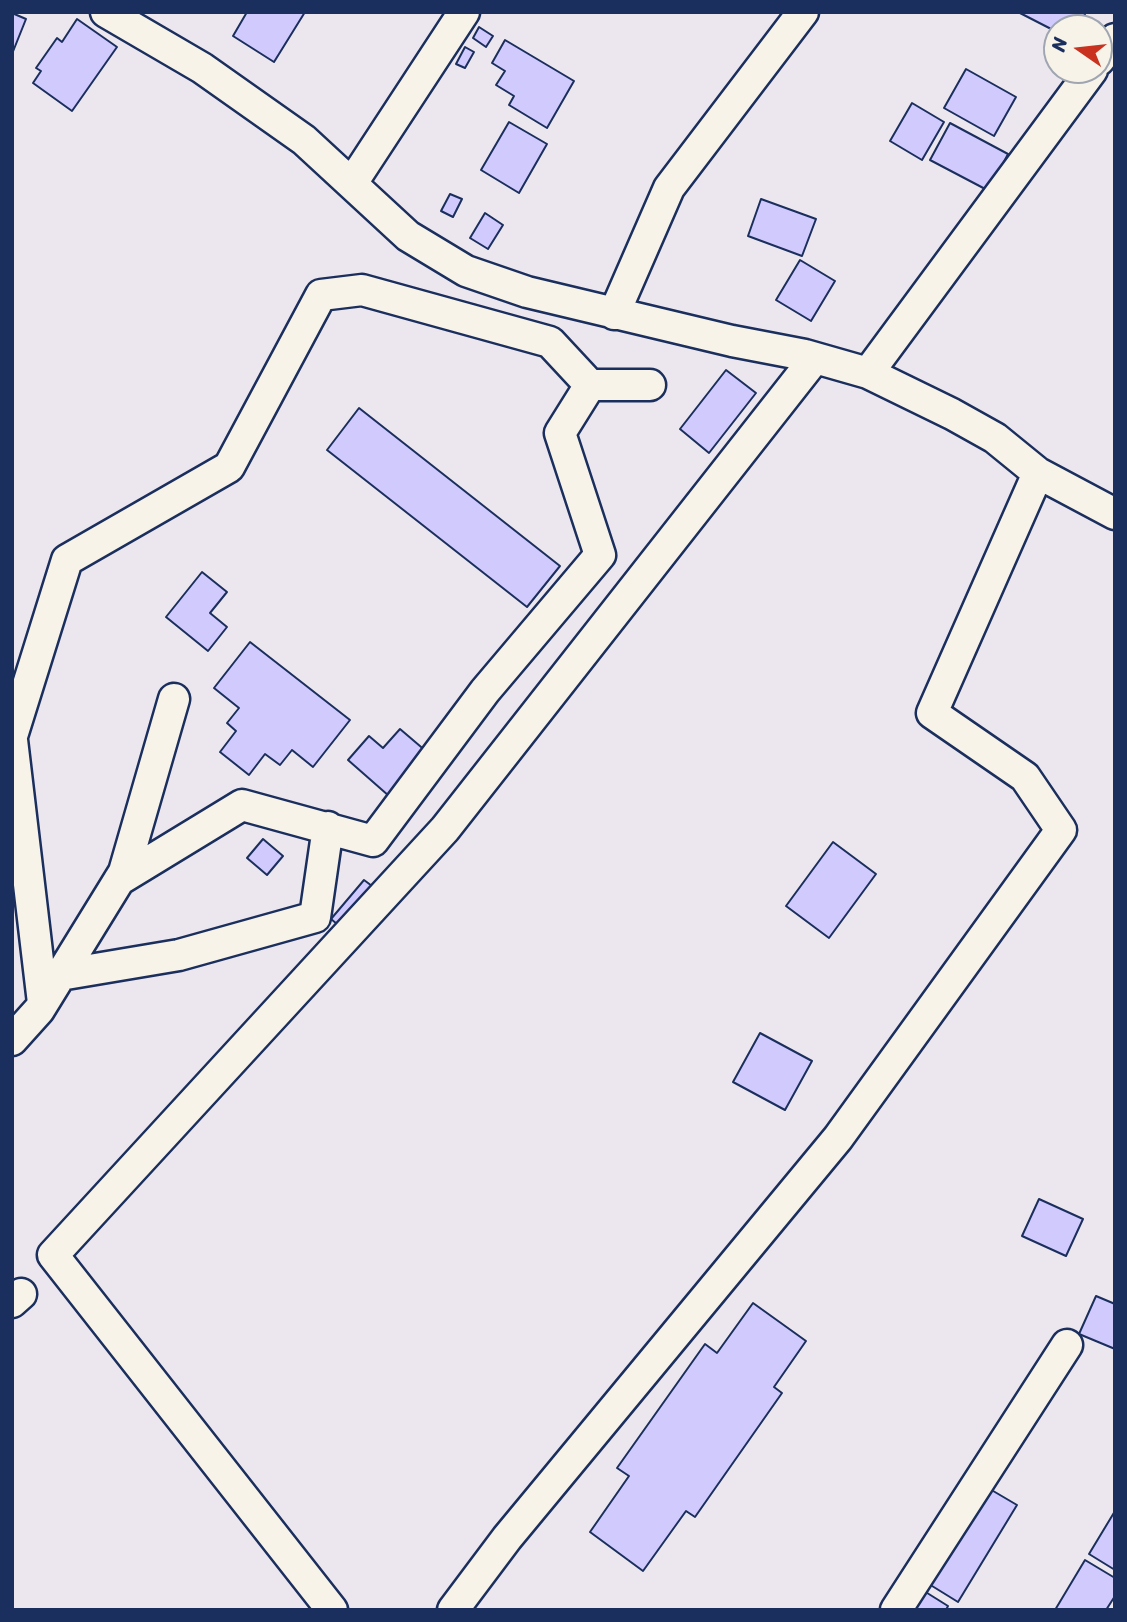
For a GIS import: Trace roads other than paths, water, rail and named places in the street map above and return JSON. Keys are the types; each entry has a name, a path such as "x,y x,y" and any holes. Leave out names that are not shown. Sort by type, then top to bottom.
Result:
{"street":[{"path":"106,12 202,68 304,140 408,236 466,271 527,292 815,358 868,373 911,391 995,438 1038,473 1115,514"},
{"path":"352,183 464,12"},
{"path":"614,314 670,188 803,12"},
{"path":"868,373 1082,84"},
{"path":"43,1003 12,738 67,560 229,467 321,295 362,290 550,342 590,385 650,385"},
{"path":"332,1610 53,1255 445,829 815,358"},
{"path":"119,880 242,805 373,841 485,691 600,555 559,433 590,385"},
{"path":"453,1610 506,1538 838,1138 1060,830 1025,777 932,713 1038,473"},
{"path":"12,1040 43,1003 119,880 174,699"},
{"path":"61,975 179,955 315,917 328,827"},
{"path":"896,1610 1067,1345"}]}
